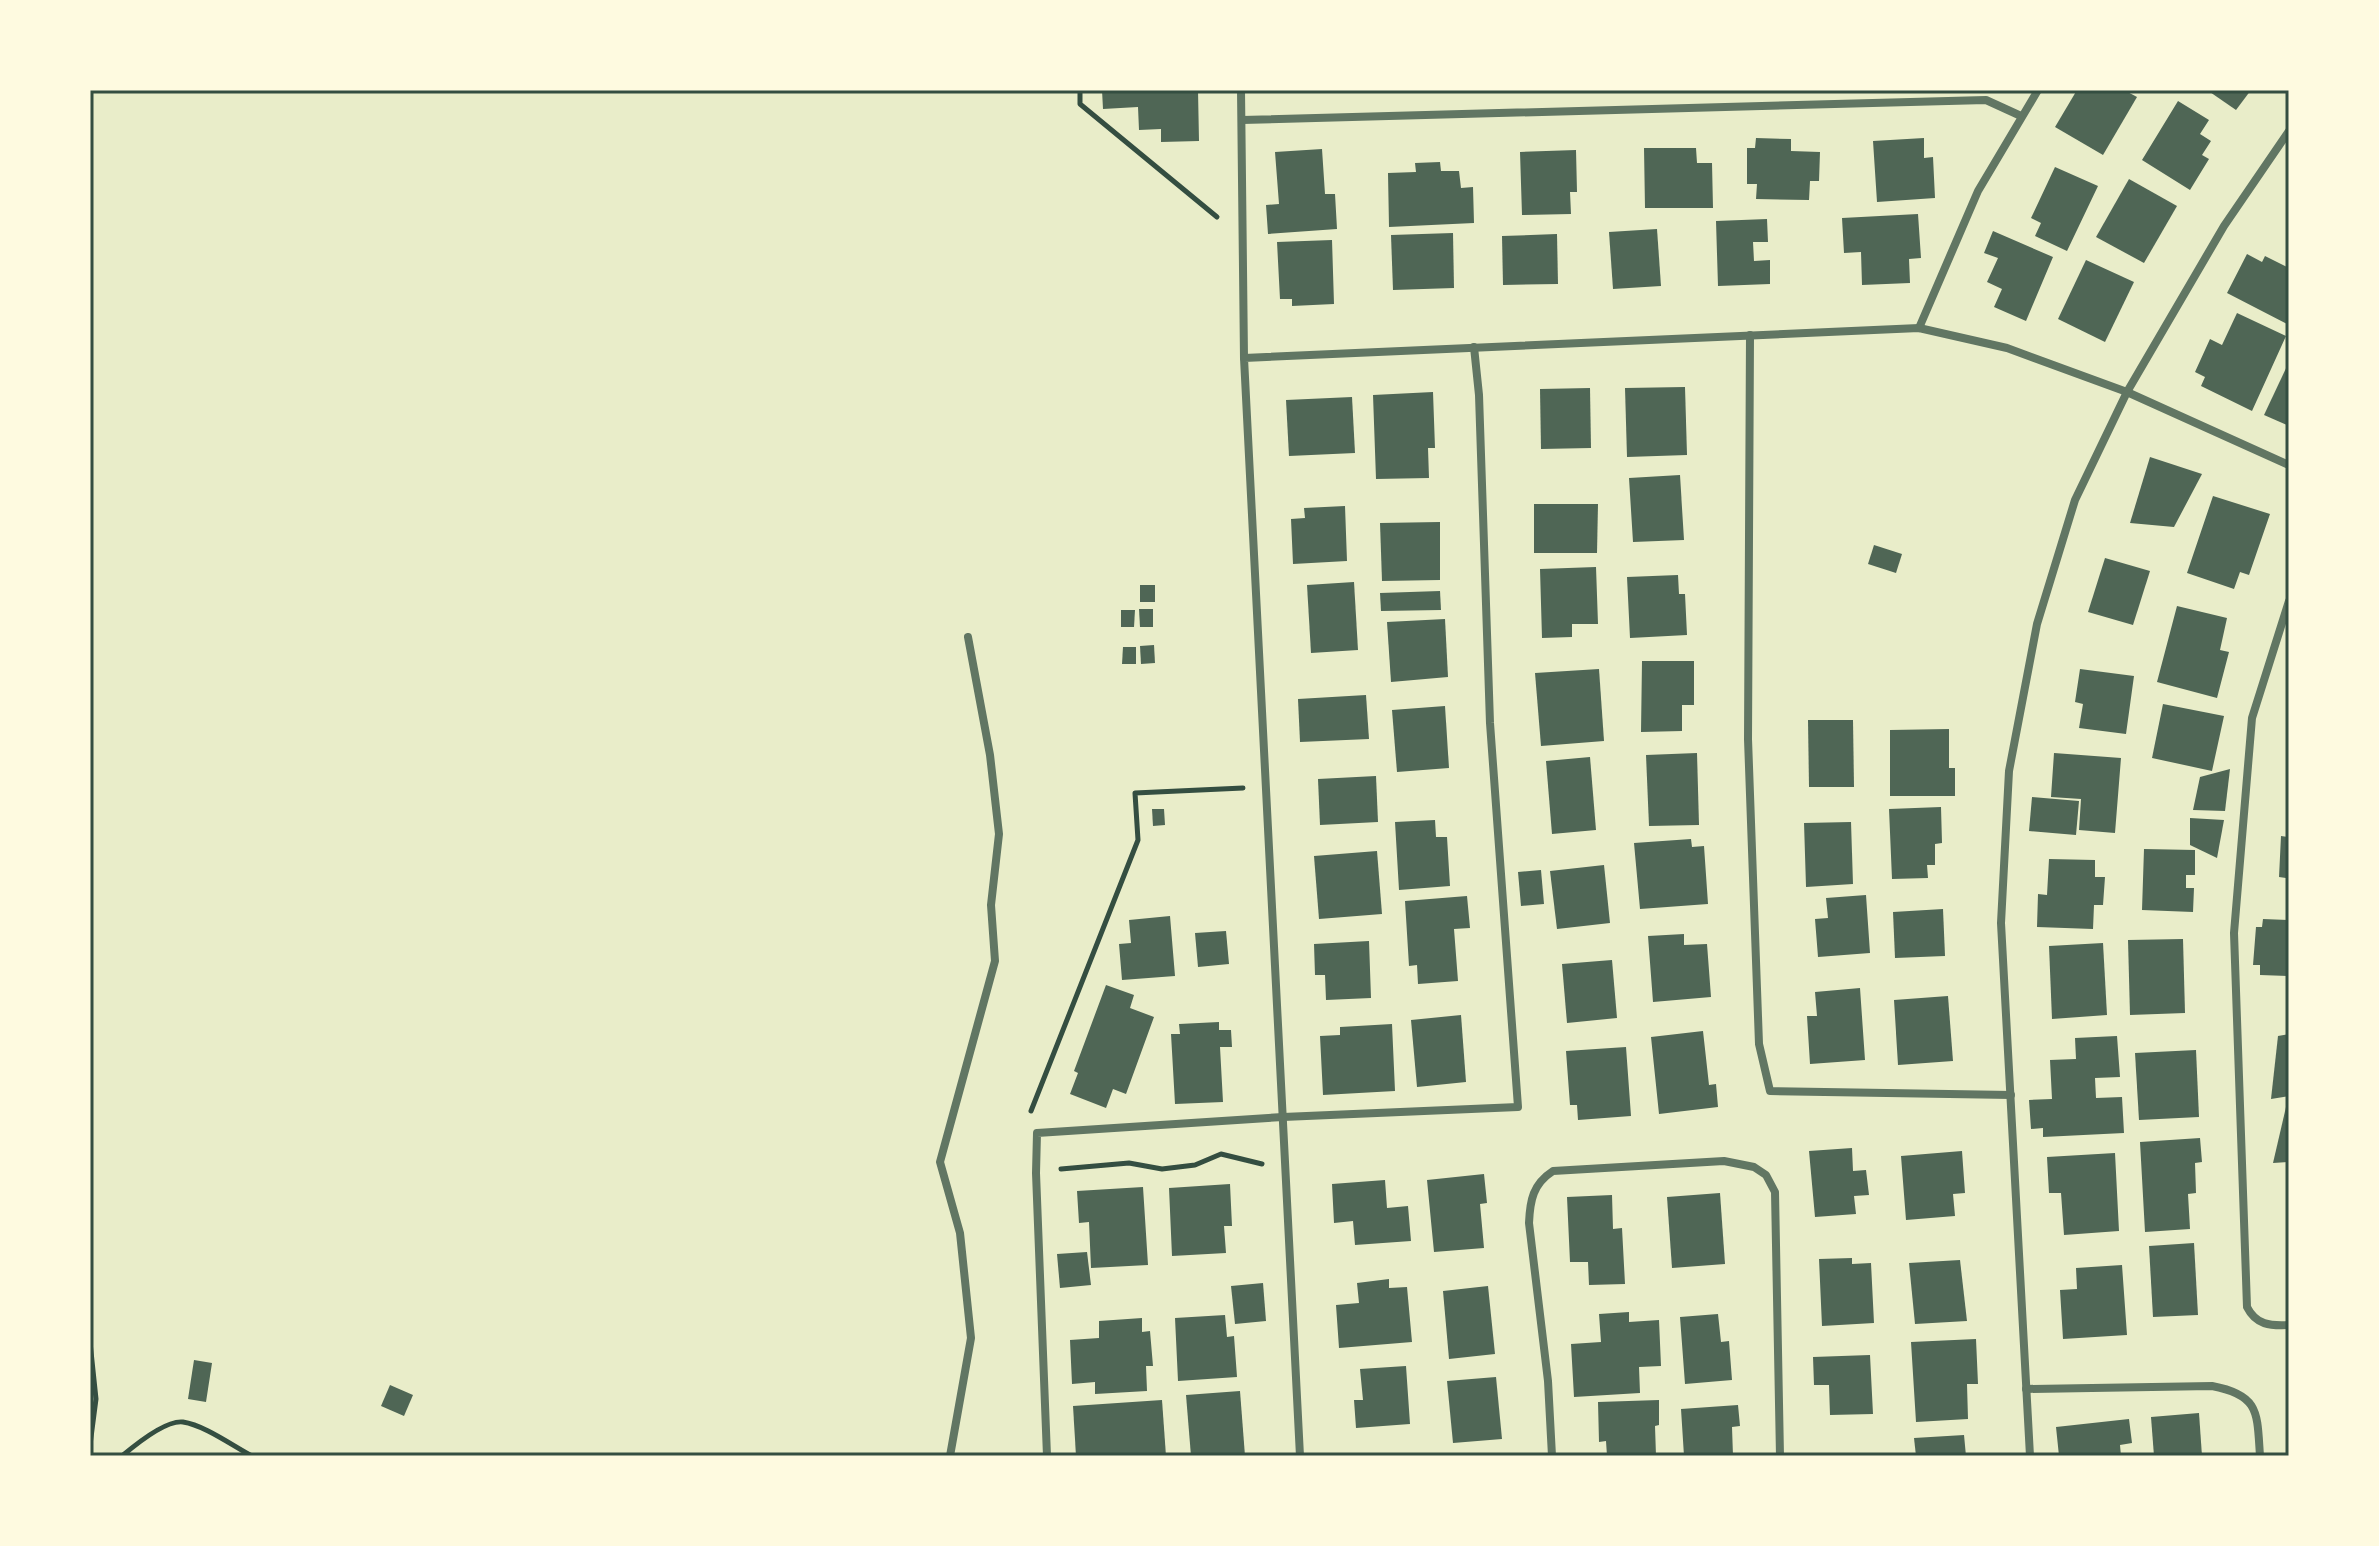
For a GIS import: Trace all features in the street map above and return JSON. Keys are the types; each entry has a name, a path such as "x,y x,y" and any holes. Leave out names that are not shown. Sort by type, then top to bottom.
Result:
{"street":[{"path":"1241,90 1244,358 1300,1456"},
{"path":"1919,328 1978,191 2038,90"},
{"path":"1242,120 1986,100 2021,116"},
{"path":"2030,1456 2001,923 2009,771 2037,624 2075,500 2127,392 2224,226 2289,131"},
{"path":"1244,358 1919,328 2007,348 2127,392 2289,465"},
{"path":"1750,335 1748,739 1759,1044 1770,1091 2011,1095"},
{"path":"1047,1456 1037,1133 1283,1117 1518,1107 1490,723 1479,395 1474,347"},
{"path":"2289,601 2252,718 2234,933 2247,1307 2251,1316 2260,1323 2289,1325"},
{"path":"950,1456 971,1338 960,1233 940,1162 995,961 991,905 999,834 990,755 968,637"},
{"path":"1552,1456 1548,1381 1529,1223 1530,1199 1537,1184 1553,1171 1724,1161 1754,1167 1766,1175 1775,1192 1780,1456"},
{"path":"2026,1389 2212,1386 2227,1389 2239,1393 2257,1415 2260,1456"}],"path":[{"path":"1080,90 1080,104 1243,238"},
{"path":"1028,1119 1138,840 1135,793 1266,788"},
{"path":"1036,1173 1129,1163 1162,1169 1195,1165 1221,1154 1266,1166"},
{"path":"90,1342 96,1399 90,1445"},
{"path":"122,1456 137,1444 181,1421 199,1427 252,1456"}],"building":[{"path":"1102,90 1198,90 1199,141 1161,142 1161,129 1139,130 1138,107 1103,109"},
{"path":"2077,90 2124,90 2137,97 2103,155 2055,127"},
{"path":"2207,90 2251,90 2236,110"},
{"path":"2178,101 2209,120 2200,134 2211,141 2202,155 2209,159 2190,190 2142,160"},
{"path":"1756,138 1791,139 1791,151 1820,152 1819,181 1810,181 1809,200 1756,199 1757,184 1747,184 1747,148 1755,148"},
{"path":"1924,138 1924,158 1933,157 1935,198 1877,202 1873,141"},
{"path":"1644,148 1696,148 1697,163 1712,163 1713,208 1645,208"},
{"path":"1322,149 1325,194 1335,194 1337,229 1268,234 1266,205 1279,204 1275,152"},
{"path":"1576,150 1577,192 1570,192 1571,214 1522,215 1520,152"},
{"path":"1440,162 1441,171 1459,171 1461,188 1473,187 1474,223 1389,227 1388,173 1416,172 1415,163"},
{"path":"2055,167 2098,186 2067,251 2035,236 2041,223 2031,218"},
{"path":"2129,179 2177,206 2144,263 2096,237"},
{"path":"1918,214 1921,258 1909,259 1910,283 1862,285 1861,252 1844,253 1842,218"},
{"path":"1767,219 1768,242 1753,242 1754,261 1770,260 1770,284 1718,286 1716,221"},
{"path":"1657,229 1661,286 1613,289 1609,232"},
{"path":"1993,231 2053,257 2026,321 1994,307 2002,289 1987,282 1998,258 1984,253"},
{"path":"1453,233 1454,288 1393,290 1391,235"},
{"path":"1557,234 1558,284 1503,285 1502,236"},
{"path":"1332,240 1334,304 1292,306 1292,299 1280,299 1277,242"},
{"path":"2247,254 2262,262 2265,256 2287,267 2289,264 2289,325 2227,293"},
{"path":"2086,260 2134,282 2105,342 2058,319"},
{"path":"2237,313 2286,336 2252,411 2201,386 2205,377 2195,372 2210,339 2222,345"},
{"path":"2289,362 2289,426 2264,415"},
{"path":"1685,387 1687,455 1627,457 1625,388"},
{"path":"1590,388 1591,448 1541,449 1540,389"},
{"path":"1433,392 1435,448 1428,448 1429,478 1376,479 1373,395"},
{"path":"1352,397 1355,453 1289,456 1286,400"},
{"path":"2150,457 2202,474 2174,527 2130,523"},
{"path":"1680,475 1684,540 1633,542 1629,478"},
{"path":"2213,496 2270,514 2249,575 2240,572 2234,589 2187,573"},
{"path":"1534,504 1598,504 1597,553 1534,553"},
{"path":"1345,506 1347,561 1293,564 1291,519 1305,518 1304,508"},
{"path":"1440,522 1440,580 1382,581 1380,523"},
{"path":"1874,545 1902,554 1896,573 1868,564"},
{"path":"2105,558 2150,571 2133,625 2088,612"},
{"path":"1596,567 1598,624 1572,624 1572,637 1542,638 1540,569"},
{"path":"1678,575 1679,594 1685,594 1687,635 1630,638 1627,577"},
{"path":"1354,582 1358,650 1311,653 1307,585"},
{"path":"1140,585 1155,585 1155,602 1140,602"},
{"path":"1440,591 1441,610 1381,611 1380,593"},
{"path":"2177,606 2227,618 2220,650 2229,652 2217,698 2157,682"},
{"path":"1139,609 1153,609 1153,627 1140,627"},
{"path":"1121,610 1135,610 1134,627 1121,627"},
{"path":"1445,619 1448,677 1391,682 1387,622"},
{"path":"1154,645 1155,663 1141,664 1140,646"},
{"path":"1123,647 1136,647 1136,664 1122,664"},
{"path":"1642,661 1694,661 1694,705 1682,705 1682,731 1641,732"},
{"path":"1599,669 1604,741 1541,746 1535,673"},
{"path":"2080,669 2134,676 2126,734 2079,728 2083,704 2075,702"},
{"path":"1366,695 1369,739 1300,742 1298,699"},
{"path":"2163,704 2224,716 2212,771 2152,758"},
{"path":"1445,706 1449,768 1397,772 1392,710"},
{"path":"1808,720 1853,720 1854,787 1809,787"},
{"path":"1949,729 1949,768 1955,768 1955,796 1890,796 1890,730"},
{"path":"1697,753 1699,825 1649,826 1646,755"},
{"path":"2054,753 2121,758 2115,833 2079,830 2081,799 2051,797"},
{"path":"1590,757 1596,830 1552,834 1546,761"},
{"path":"2230,769 2225,811 2193,810 2200,777"},
{"path":"1376,776 1378,822 1320,825 1318,779"},
{"path":"2032,797 2079,801 2076,835 2029,831"},
{"path":"1941,807 1942,843 1935,844 1935,865 1927,865 1928,878 1892,879 1889,809"},
{"path":"1152,809 1164,809 1165,825 1153,826"},
{"path":"2190,818 2224,820 2217,858 2190,845"},
{"path":"1435,820 1436,837 1447,837 1450,886 1399,890 1395,822"},
{"path":"1851,822 1853,884 1806,887 1804,823"},
{"path":"2281,836 2289,837 2289,892 2286,892 2286,878 2279,877"},
{"path":"1691,839 1692,847 1704,846 1708,904 1640,909 1634,843"},
{"path":"2144,849 2195,850 2195,875 2186,875 2186,888 2194,888 2193,912 2142,910"},
{"path":"1377,851 1382,914 1319,919 1314,856"},
{"path":"2049,859 2095,860 2095,877 2105,877 2103,905 2094,905 2093,929 2037,927 2038,894 2047,895"},
{"path":"1604,865 1610,923 1557,929 1550,871"},
{"path":"1541,870 1544,904 1521,906 1518,872"},
{"path":"1866,895 1870,953 1818,957 1815,919 1828,918 1826,898"},
{"path":"1467,896 1470,928 1454,929 1458,981 1418,984 1417,965 1409,966 1405,901"},
{"path":"1943,909 1945,956 1895,958 1893,912"},
{"path":"1170,916 1175,976 1122,980 1119,944 1131,943 1129,920"},
{"path":"2263,919 2289,920 2289,976 2260,975 2260,965 2253,965 2256,927 2262,927"},
{"path":"1226,931 1229,964 1198,967 1195,933"},
{"path":"1684,934 1684,945 1707,944 1711,997 1653,1002 1648,936"},
{"path":"2183,939 2185,1013 2130,1015 2128,940"},
{"path":"1369,941 1371,998 1326,1000 1325,975 1315,975 1314,944"},
{"path":"2103,943 2107,1015 2052,1019 2049,946"},
{"path":"1612,960 1617,1018 1567,1023 1562,964"},
{"path":"1106,985 1134,995 1130,1008 1154,1017 1126,1094 1113,1089 1106,1108 1070,1094 1078,1073 1074,1071"},
{"path":"1860,988 1865,1060 1810,1064 1807,1016 1817,1016 1815,992"},
{"path":"1948,996 1953,1061 1898,1065 1894,1000"},
{"path":"1461,1015 1466,1082 1417,1087 1411,1020"},
{"path":"1219,1022 1219,1030 1231,1030 1232,1047 1220,1047 1223,1102 1175,1104 1171,1034 1180,1034 1179,1024"},
{"path":"1392,1024 1395,1091 1323,1095 1320,1036 1340,1035 1340,1027"},
{"path":"1703,1031 1709,1085 1716,1084 1718,1107 1659,1114 1651,1037"},
{"path":"2289,1034 2289,1096 2271,1099 2278,1036"},
{"path":"2117,1036 2120,1077 2095,1078 2096,1098 2122,1097 2124,1133 2043,1137 2043,1128 2031,1129 2029,1100 2052,1099 2050,1060 2076,1059 2075,1038"},
{"path":"1626,1047 1631,1116 1578,1120 1577,1105 1570,1105 1566,1051"},
{"path":"2196,1050 2199,1117 2139,1120 2135,1053"},
{"path":"2286,1107 2289,1107 2289,1162 2273,1163"},
{"path":"2200,1138 2202,1162 2195,1163 2196,1193 2188,1194 2190,1229 2145,1232 2140,1142"},
{"path":"1852,1148 1853,1171 1866,1170 1869,1195 1854,1196 1856,1214 1815,1217 1809,1151"},
{"path":"1962,1151 1965,1193 1953,1194 1955,1216 1906,1220 1901,1156"},
{"path":"2115,1153 2119,1231 2064,1235 2061,1193 2049,1193 2047,1157"},
{"path":"1484,1174 1487,1203 1480,1204 1484,1248 1434,1252 1427,1180"},
{"path":"1385,1180 1387,1208 1408,1206 1411,1241 1355,1245 1353,1221 1334,1223 1332,1184"},
{"path":"1230,1184 1232,1226 1224,1226 1226,1253 1172,1256 1169,1188"},
{"path":"1143,1187 1148,1265 1091,1268 1089,1222 1079,1223 1077,1191"},
{"path":"1720,1193 1725,1264 1672,1268 1667,1197"},
{"path":"1612,1195 1613,1229 1622,1228 1625,1284 1589,1285 1588,1262 1570,1262 1567,1197"},
{"path":"2194,1243 2198,1315 2153,1317 2149,1246"},
{"path":"1087,1252 1091,1285 1060,1288 1057,1254"},
{"path":"1852,1258 1852,1264 1871,1263 1874,1323 1822,1326 1819,1259"},
{"path":"1960,1260 1967,1321 1915,1324 1909,1263"},
{"path":"2122,1265 2127,1335 2063,1339 2060,1290 2077,1289 2076,1268"},
{"path":"1389,1279 1389,1288 1407,1287 1412,1342 1339,1348 1336,1305 1359,1303 1357,1283"},
{"path":"1263,1283 1266,1321 1235,1324 1231,1286"},
{"path":"1488,1286 1495,1354 1449,1359 1443,1291"},
{"path":"1629,1312 1629,1322 1659,1320 1661,1366 1639,1367 1640,1393 1574,1397 1571,1344 1601,1342 1599,1314"},
{"path":"1718,1314 1721,1342 1729,1341 1732,1380 1685,1384 1680,1317"},
{"path":"1225,1315 1227,1337 1234,1336 1237,1377 1178,1381 1175,1318"},
{"path":"1142,1318 1142,1332 1150,1331 1153,1366 1146,1366 1147,1391 1095,1394 1095,1382 1072,1384 1070,1340 1099,1338 1099,1321"},
{"path":"1976,1339 1978,1384 1967,1384 1968,1419 1916,1422 1911,1342"},
{"path":"1870,1355 1873,1414 1830,1415 1829,1385 1814,1385 1813,1357"},
{"path":"194,1360 212,1363 206,1402 188,1399"},
{"path":"1406,1366 1410,1424 1356,1428 1354,1400 1363,1400 1360,1369"},
{"path":"1496,1377 1502,1439 1453,1443 1447,1381"},
{"path":"390,1385 413,1395 404,1416 381,1406"},
{"path":"1240,1391 1245,1456 1191,1456 1186,1395"},
{"path":"1162,1400 1166,1456 1076,1456 1073,1406"},
{"path":"1659,1400 1659,1425 1655,1426 1656,1456 1607,1456 1606,1441 1599,1442 1598,1402"},
{"path":"1738,1405 1740,1426 1732,1427 1733,1456 1684,1456 1681,1409"},
{"path":"2199,1413 2202,1456 2154,1456 2151,1417"},
{"path":"2129,1419 2132,1443 2120,1445 2121,1456 2059,1456 2056,1427"},
{"path":"1964,1435 1966,1456 1916,1456 1914,1438"}]}
